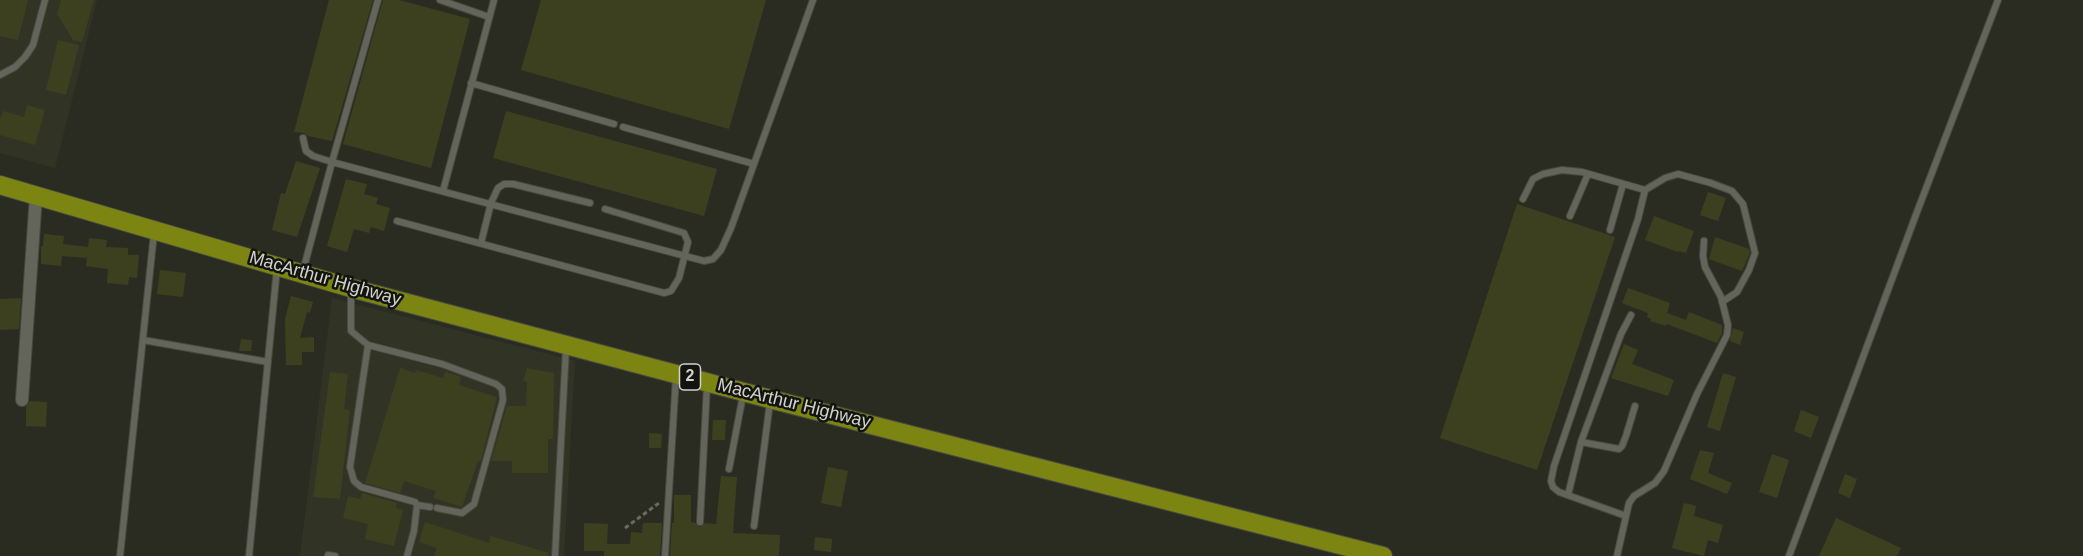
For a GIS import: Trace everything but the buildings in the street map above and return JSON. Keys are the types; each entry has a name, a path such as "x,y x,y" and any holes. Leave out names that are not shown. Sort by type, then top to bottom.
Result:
{"highway":[{"name":"MacArthur Highway","path":"0,184 351,288 1356,552 1383,556"}],"street":[{"path":"22,400 36,195"}],"lane":[{"path":"0,75 15,67 33,45 45,0"},
{"path":"303,272 378,0"},
{"path":"440,0 489,17"},
{"path":"443,191 494,0"},
{"path":"303,138 306,151 313,156 332,162 709,261 721,250 813,0"},
{"path":"1789,556 1998,0"},
{"path":"471,84 614,124"},
{"path":"623,127 754,164"},
{"path":"1523,199 1533,179 1543,174 1562,170 1588,174 1646,190"},
{"path":"1570,216 1588,174"},
{"path":"1626,516 1559,492 1552,487 1551,481 1554,466 1646,190 1665,178 1678,174 1711,183 1732,191 1743,204 1755,254 1737,292 1722,302"},
{"path":"481,243 491,203 498,188 504,184 513,184 590,203"},
{"path":"1610,230 1623,184"},
{"path":"397,221 664,293 671,291 675,287 688,242 684,233 605,209"},
{"path":"120,556 155,229"},
{"path":"1617,556 1629,503 1634,496 1655,483 1664,471 1697,394 1721,351 1727,335 1728,325 1722,302 1705,267 1704,241"},
{"path":"249,556 278,265"},
{"path":"351,288 351,331 368,345 442,364 496,384 502,389 503,400 474,504 462,513 417,505 415,502 361,487 354,481 350,467 368,345"},
{"path":"1568,495 1581,442 1621,334 1631,315"},
{"path":"143,340 267,362"},
{"path":"555,556 566,345"},
{"path":"665,556 676,373"},
{"path":"700,522 707,382"},
{"path":"729,469 744,391"},
{"path":"754,526 770,399"},
{"path":"1581,442 1619,449 1626,436 1635,406"},
{"path":"407,556 414,531 417,505"}],"path":[{"path":"625,528 669,494"}],"shaded area":[{"path":"0,0 97,0 55,168 0,153"},
{"path":"332,298 575,361 564,556 300,556"}]}
